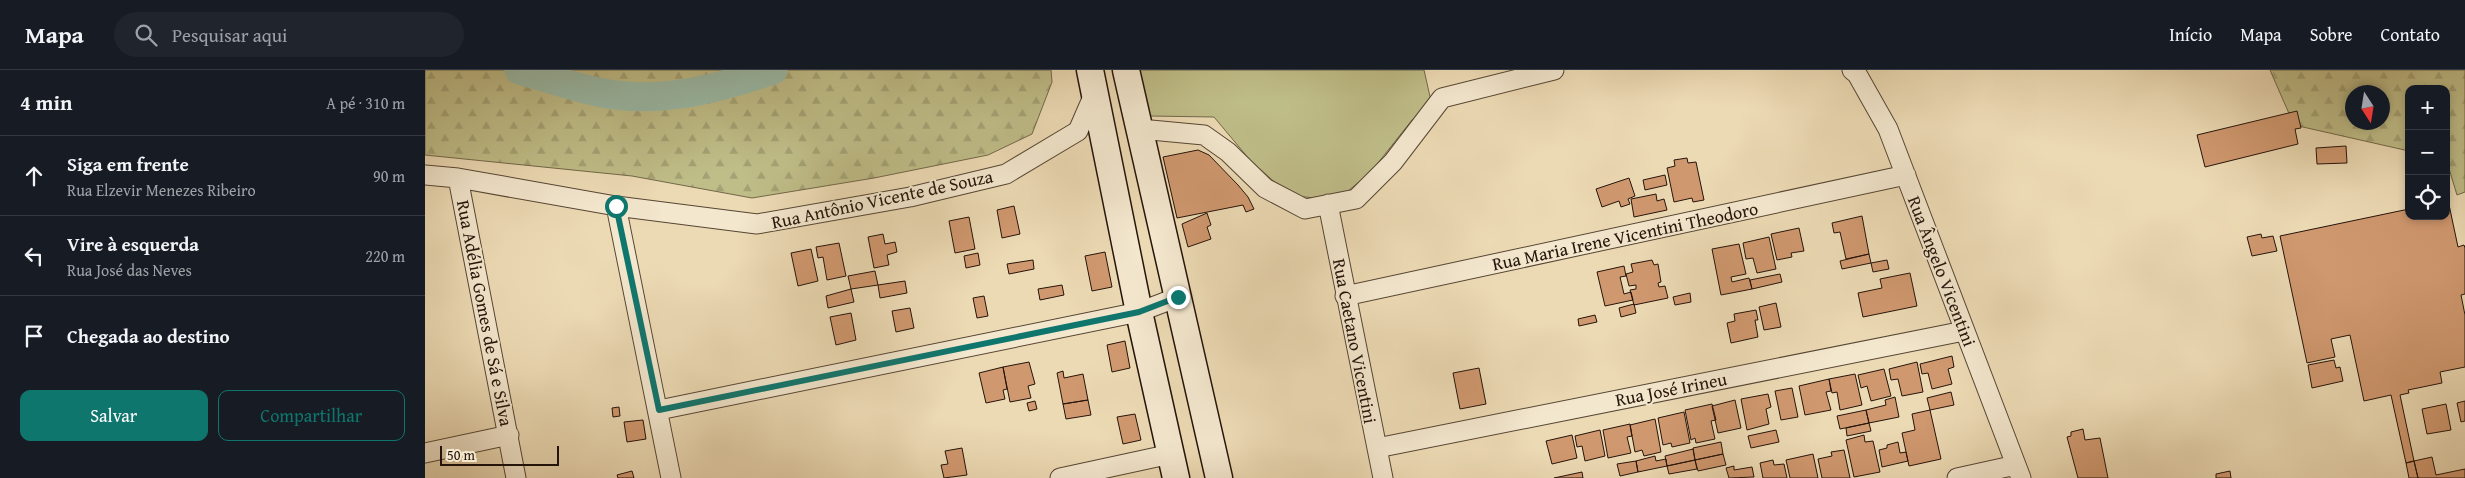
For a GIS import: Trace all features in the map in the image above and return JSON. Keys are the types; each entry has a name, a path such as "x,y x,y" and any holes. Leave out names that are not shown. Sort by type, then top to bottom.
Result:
{"street":[{"path":"1126,70 1219,478"},
{"path":"1140,129 1204,135 1228,152 1265,188 1305,209 1356,199 1393,162 1442,98 1554,70"},
{"name":"Rua Ângelo Vicentini","path":"1852,70 1857,74 1888,128 2019,472"},
{"path":"1060,478 1173,466 1139,312 1093,81"},
{"name":"Rua Antônio Vicente de Souza","path":"425,176 458,178 616,206 757,224 910,197 1006,174 1078,131 1093,81"},
{"name":"Rua Maria Irene Vicentini Theodoro","path":"1345,296 1906,175"},
{"name":"Rua Adélia Gomes de Sá e Silva","path":"458,178 517,478"},
{"name":"Rua Caetano Vicentini","path":"1329,204 1345,296 1383,478"},
{"path":"616,206 659,410 671,478"},
{"path":"659,410 1139,312 1178,297"},
{"name":"Rua José Irineu","path":"1377,448 1964,330"},
{"path":"425,453 509,435"},
{"path":"1957,478 2019,472"}],"green space":[{"path":"425,70 1051,70 1052,82 1032,134 988,155 874,178 752,198 632,176 425,155"},
{"path":"1138,70 1424,70 1431,101 1412,120 1370,173 1343,195 1314,198 1289,195 1250,160 1214,117 1150,116"},
{"path":"2270,70 2465,70 2465,192 2457,195 2450,172 2450,85 2405,85 2405,150 2294,125"}],"building":[{"path":"2297,111 2301,128 2295,129 2298,144 2205,167 2197,135"},
{"path":"2346,146 2347,163 2317,164 2316,148"},
{"path":"1198,150 1209,155 1238,185 1248,197 1254,209 1246,212 1243,205 1177,218 1163,157"},
{"path":"1687,158 1688,163 1696,162 1704,200 1693,202 1692,198 1674,202 1667,168 1675,166 1674,160"},
{"path":"1665,175 1667,185 1645,190 1643,180"},
{"path":"1629,178 1635,196 1628,199 1630,204 1621,207 1619,201 1602,207 1596,189"},
{"path":"1656,194 1657,201 1664,199 1667,210 1634,217 1631,199"},
{"path":"1014,206 1020,234 1002,238 997,210"},
{"path":"2450,209 2458,247 2464,245 2465,248 2465,294 2461,295 2465,315 2465,367 2440,372 2442,383 2408,390 2409,393 2400,395 2414,461 2406,463 2391,395 2364,401 2350,335 2331,339 2335,357 2307,363 2280,236 2405,210 2405,220 2450,220"},
{"path":"1207,213 1211,225 1207,227 1211,239 1188,247 1182,224"},
{"path":"1862,216 1869,254 1846,259 1840,232 1834,233 1832,223"},
{"path":"969,217 975,249 955,253 949,221"},
{"path":"1799,228 1804,251 1791,253 1792,257 1777,260 1771,234"},
{"path":"883,234 885,244 895,242 897,252 887,255 889,265 874,268 868,237"},
{"path":"2261,234 2262,238 2273,236 2277,251 2252,256 2247,237"},
{"path":"1769,237 1776,269 1757,273 1753,258 1746,259 1743,243"},
{"path":"839,243 846,276 827,280 823,257 818,258 816,247"},
{"path":"1739,244 1746,274 1731,277 1732,282 1749,278 1752,289 1721,295 1712,249"},
{"path":"811,249 818,281 798,286 791,253"},
{"path":"1105,252 1112,287 1092,291 1085,256"},
{"path":"978,253 980,265 966,268 964,256"},
{"path":"1869,254 1871,263 1842,269 1840,261"},
{"path":"1033,260 1034,269 1009,274 1007,264"},
{"path":"1652,260 1654,265 1658,264 1661,282 1658,283 1659,287 1665,286 1668,298 1634,305 1630,290 1636,289 1636,285 1629,286 1626,274 1633,272 1631,264"},
{"path":"1887,260 1889,269 1873,272 1871,263"},
{"path":"1624,266 1626,276 1620,277 1624,294 1631,292 1633,300 1605,306 1597,272"},
{"path":"875,271 878,285 851,289 848,276"},
{"path":"1910,273 1917,306 1863,317 1858,293 1882,288 1880,279"},
{"path":"1780,274 1782,282 1752,289 1750,280"},
{"path":"905,281 907,293 880,298 878,285"},
{"path":"1062,285 1064,295 1040,300 1038,289"},
{"path":"851,289 854,302 828,308 826,296"},
{"path":"1690,293 1691,302 1675,305 1673,297"},
{"path":"984,296 988,316 977,318 973,298"},
{"path":"1776,303 1781,327 1764,330 1759,307"},
{"path":"1634,304 1636,313 1621,317 1619,308"},
{"path":"910,308 914,328 896,332 892,311"},
{"path":"1756,310 1758,320 1755,320 1758,337 1731,343 1727,323 1735,321 1734,314"},
{"path":"851,313 856,340 836,345 830,317"},
{"path":"1595,315 1597,322 1579,326 1578,319"},
{"path":"1125,341 1130,368 1112,372 1107,345"},
{"path":"1952,356 1954,367 1948,369 1952,384 1932,389 1928,373 1922,374 1920,364"},
{"path":"2334,360 2336,368 2340,367 2343,381 2312,388 2308,365"},
{"path":"1029,362 1035,384 1028,386 1031,398 1010,402 1003,367"},
{"path":"1917,362 1923,392 1902,396 1898,379 1891,380 1889,369"},
{"path":"1003,367 1007,389 1003,390 1005,399 986,403 979,373"},
{"path":"1479,368 1486,404 1460,409 1453,373"},
{"path":"1884,369 1891,396 1871,401 1867,386 1861,388 1858,375"},
{"path":"1063,371 1064,378 1083,374 1088,400 1063,404 1057,373"},
{"path":"1855,374 1862,405 1840,410 1837,392 1832,393 1829,379"},
{"path":"1829,379 1831,391 1826,392 1831,410 1805,415 1799,386"},
{"path":"1792,388 1798,417 1781,420 1775,391"},
{"path":"1951,392 1954,405 1930,410 1927,398"},
{"path":"1768,394 1771,407 1766,409 1769,424 1747,430 1741,399"},
{"path":"1895,397 1899,417 1869,423 1866,410 1886,405 1885,400"},
{"path":"1088,400 1091,415 1066,419 1063,404"},
{"path":"1735,400 1741,428 1718,433 1712,406"},
{"path":"1035,401 1037,409 1029,411 1027,403"},
{"path":"2465,401 2465,421 2461,422 2457,403"},
{"path":"1712,404 1716,420 1711,421 1715,439 1696,443 1695,438 1691,440 1685,410"},
{"path":"2446,404 2451,430 2427,434 2422,409"},
{"path":"619,407 620,416 613,417 612,408"},
{"path":"1866,410 1869,423 1840,429 1837,416"},
{"path":"1930,410 1941,459 1909,466 1902,433 1915,430 1912,414"},
{"path":"1684,412 1690,443 1672,447 1671,443 1663,445 1658,418"},
{"path":"1135,414 1141,440 1123,444 1117,417"},
{"path":"1655,419 1661,452 1644,456 1642,450 1635,452 1630,425"},
{"path":"643,420 646,439 627,442 624,422"},
{"path":"1869,423 1871,431 1847,436 1846,428"},
{"path":"1630,424 1632,436 1627,437 1631,453 1608,458 1603,430"},
{"path":"2083,429 2085,440 2100,438 2108,478 2078,478 2067,437 2071,436 2071,432"},
{"path":"1600,430 1605,456 1585,461 1582,446 1577,447 1575,436"},
{"path":"1776,430 1779,442 1751,448 1748,436"},
{"path":"1572,435 1577,458 1552,464 1546,441"},
{"path":"1864,435 1865,442 1873,441 1880,472 1854,477 1846,440"},
{"path":"1721,442 1723,454 1695,460 1693,448"},
{"path":"1898,442 1900,453 1906,452 1908,461 1882,467 1879,450 1887,448 1887,445"},
{"path":"962,448 967,475 944,478 941,465 948,464 945,451"},
{"path":"1693,449 1695,460 1667,466 1665,456"},
{"path":"1844,450 1850,478 1822,478 1818,459 1832,456 1831,452"},
{"path":"1723,454 1726,465 1698,471 1695,460"},
{"path":"1813,454 1818,478 1790,478 1786,460"},
{"path":"1655,456 1656,461 1666,459 1667,466 1638,472 1636,461"},
{"path":"2432,457 2436,475 2465,469 2465,478 2418,478 2414,461"},
{"path":"1695,460 1697,469 1669,474 1667,466"},
{"path":"1773,460 1774,465 1784,464 1787,478 1763,478 1760,463"},
{"path":"1636,461 1638,472 1620,476 1617,464"},
{"path":"2414,461 2418,478 2409,478 2406,463"},
{"path":"1734,466 1734,470 1752,467 1754,477 1729,478 1726,468"},
{"path":"632,471 634,478 618,478 617,475"},
{"path":"2230,471 2231,478 2216,478 2216,474"},
{"path":"1582,472 1583,478 1554,478"}],"waterway":[{"path":"519,70 593,91 636,97 696,92 773,70"}],"route":[{"path":"616,206 659,410 1139,312 1178,297"}]}
